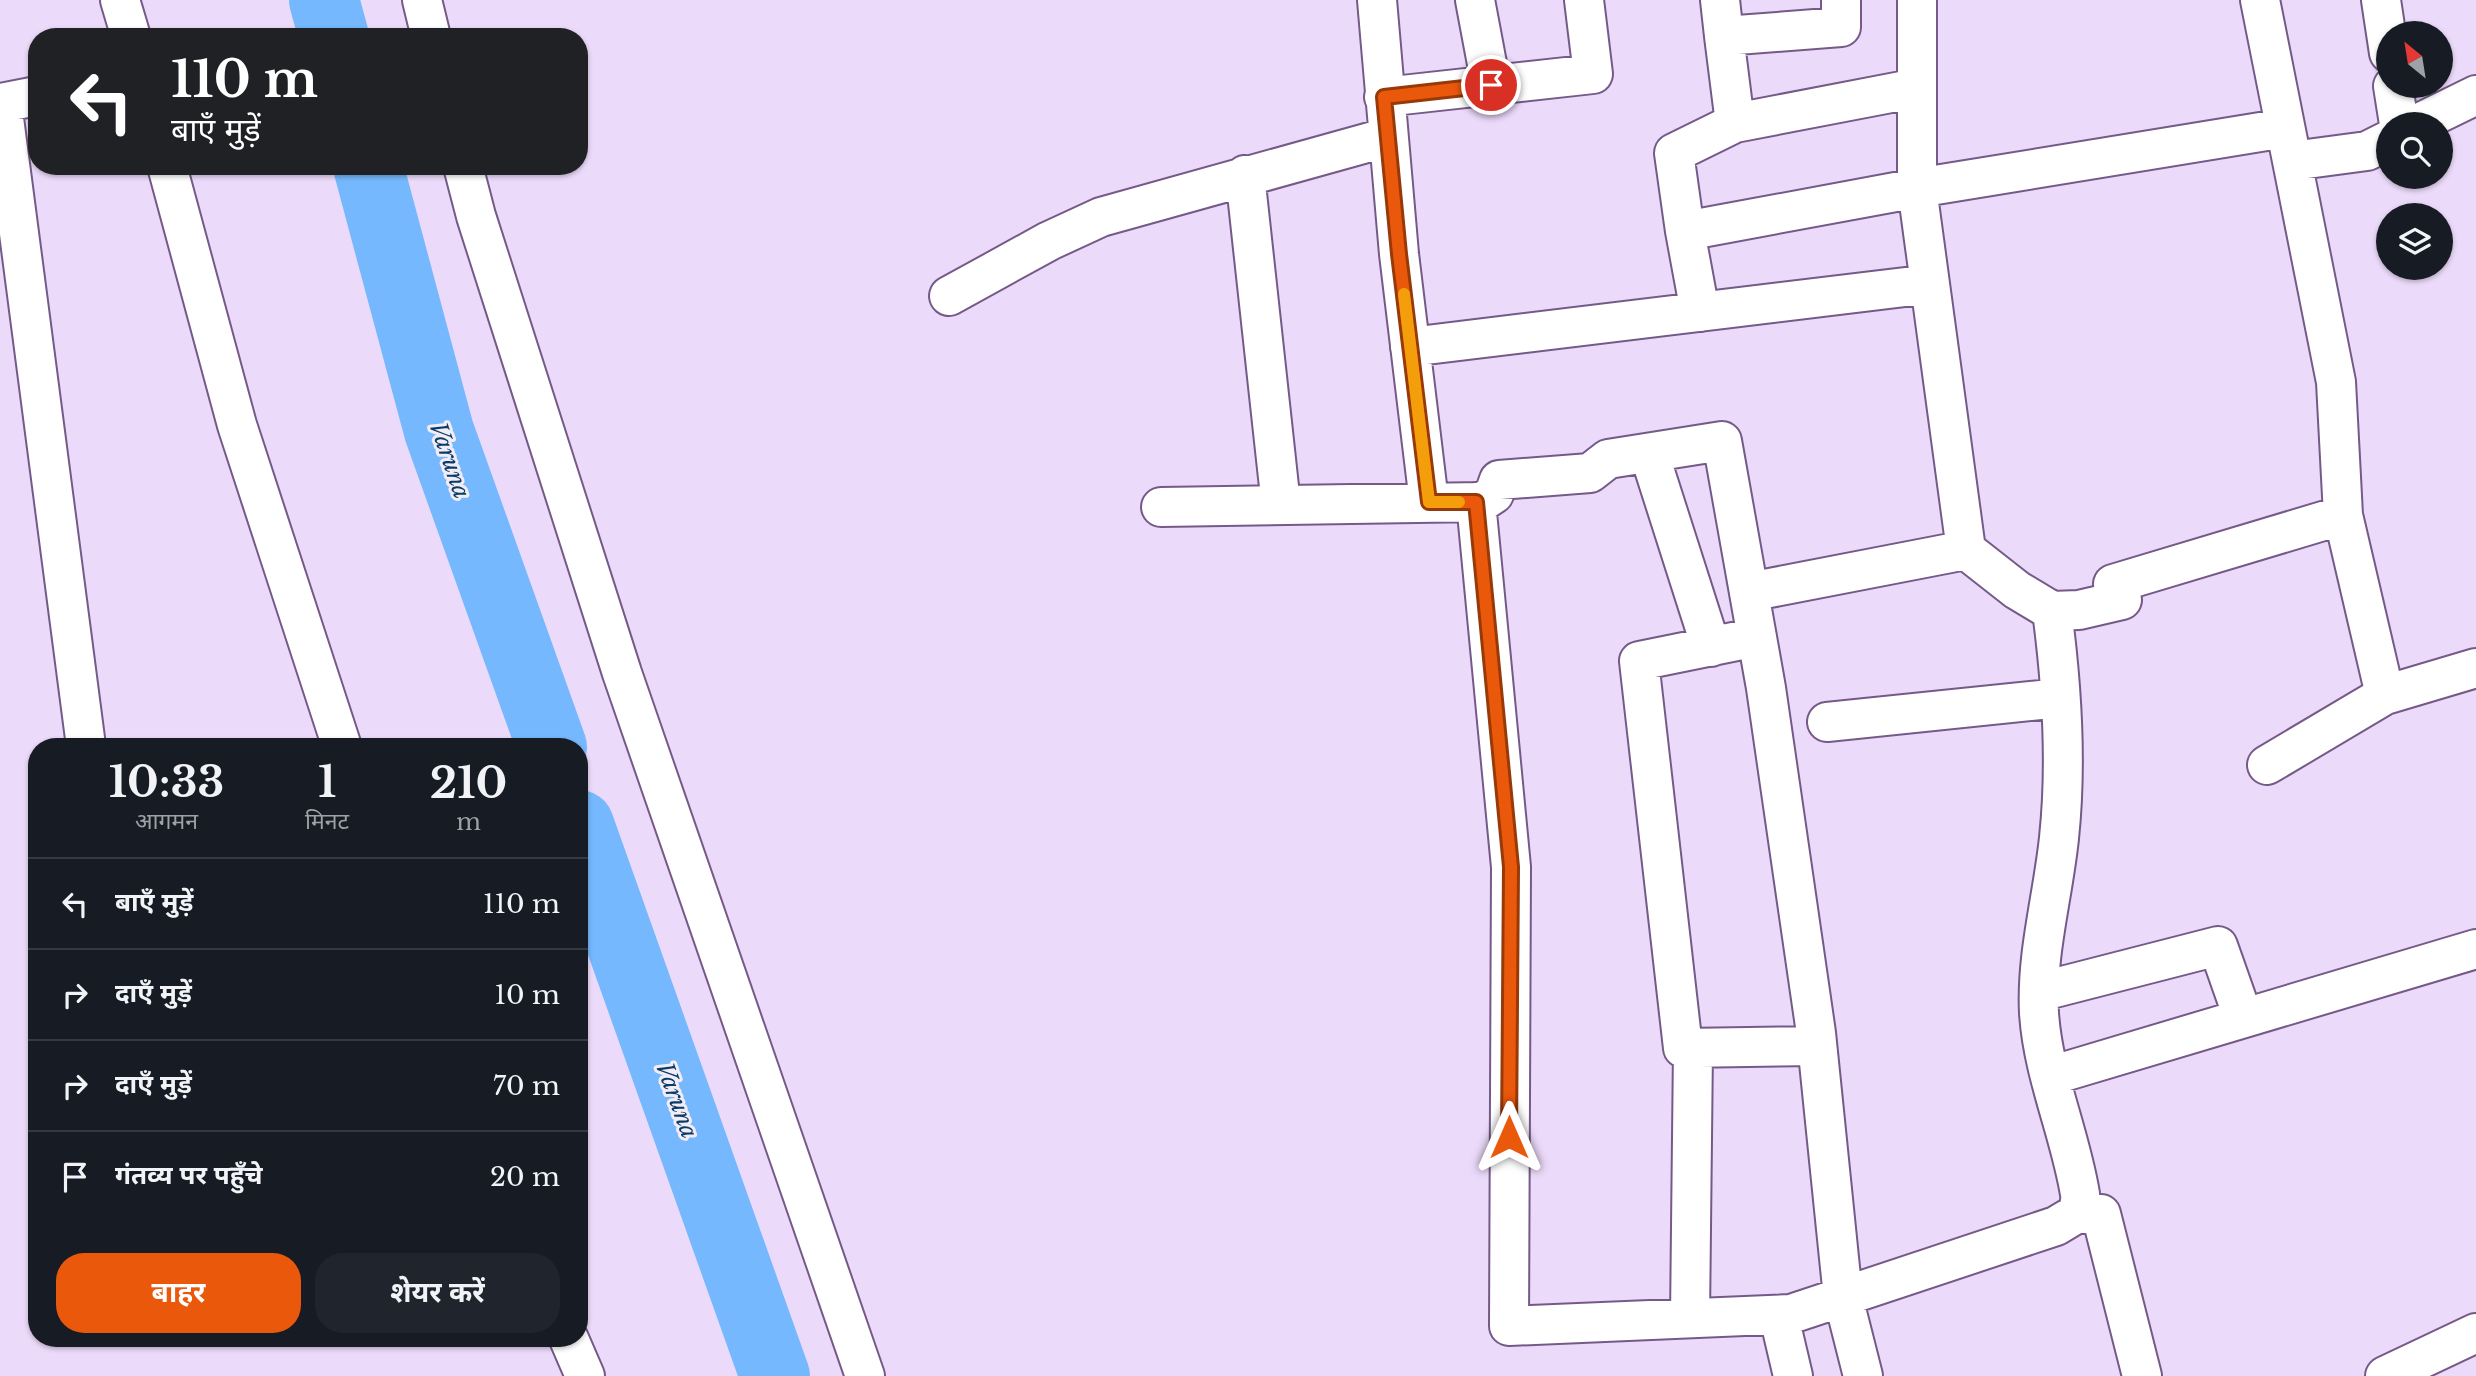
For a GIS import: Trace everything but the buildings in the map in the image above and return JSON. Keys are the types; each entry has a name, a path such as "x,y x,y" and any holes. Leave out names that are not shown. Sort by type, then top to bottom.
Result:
{"street":[{"path":"120,0 128,28"},
{"path":"422,0 429,28"},
{"path":"1377,0 1388,137 1429,502"},
{"path":"1475,0 1491,85"},
{"path":"1384,97 1593,74 1584,0"},
{"path":"1735,123 1722,18 1841,27 1841,0"},
{"path":"1917,0 1917,188 1966,550 2017,590 2052,611 2079,610 2122,600 2113,584 2343,515"},
{"path":"2260,0 2336,382 2343,515 2385,695"},
{"path":"2381,0 2384,21"},
{"path":"1700,312 1674,153 1735,123 1917,88"},
{"path":"2441,112 2476,95"},
{"path":"13,100 85,738"},
{"path":"948,296 1101,216 1388,137"},
{"path":"1685,231 1917,188 2288,145 2367,151 2376,146"},
{"path":"169,175 237,425 339,738"},
{"path":"465,175 480,229 622,673 865,1376"},
{"path":"1245,175 1281,505"},
{"path":"1410,347 1930,284"},
{"path":"1161,507 1476,502 1491,497 1499,480 1590,473 1608,459 1722,441 1757,637 1817,1045 1843,1297 1863,1376"},
{"path":"1649,453 1711,647"},
{"path":"1476,502 1511,867 1509,1326 1791,1314"},
{"path":"1749,592 1966,550"},
{"path":"2052,611 2060,698 2062,807 2039,992 2039,1014 2050,1076 2081,1196 2076,1214"},
{"path":"1757,637 1639,661 1683,1048 1817,1045"},
{"path":"2267,765 2385,695 2476,668"},
{"path":"1827,722 2060,698"},
{"path":"2039,992 2218,946 2244,1017"},
{"path":"2050,1076 2476,949"},
{"path":"1690,1318 1693,1048"},
{"path":"1793,1376 1781,1325 1783,1319 1791,1314 2056,1226 2076,1214 2101,1214 2143,1376"},
{"path":"2385,1376 2476,1333"},
{"path":"572,1347 585,1376"}],"waterway":[{"name":"Varuna","path":"324,0 332,28"},
{"name":"Varuna","path":"370,175 439,431 549,738"},
{"name":"Varuna","path":"588,850 775,1376"}],"slow traffic":[{"path":"1404,294 1429,502 1459,502"}],"route":[{"path":"1491,85 1384,97 1399,254 1429,502 1476,502 1511,867 1509,1137"}]}
